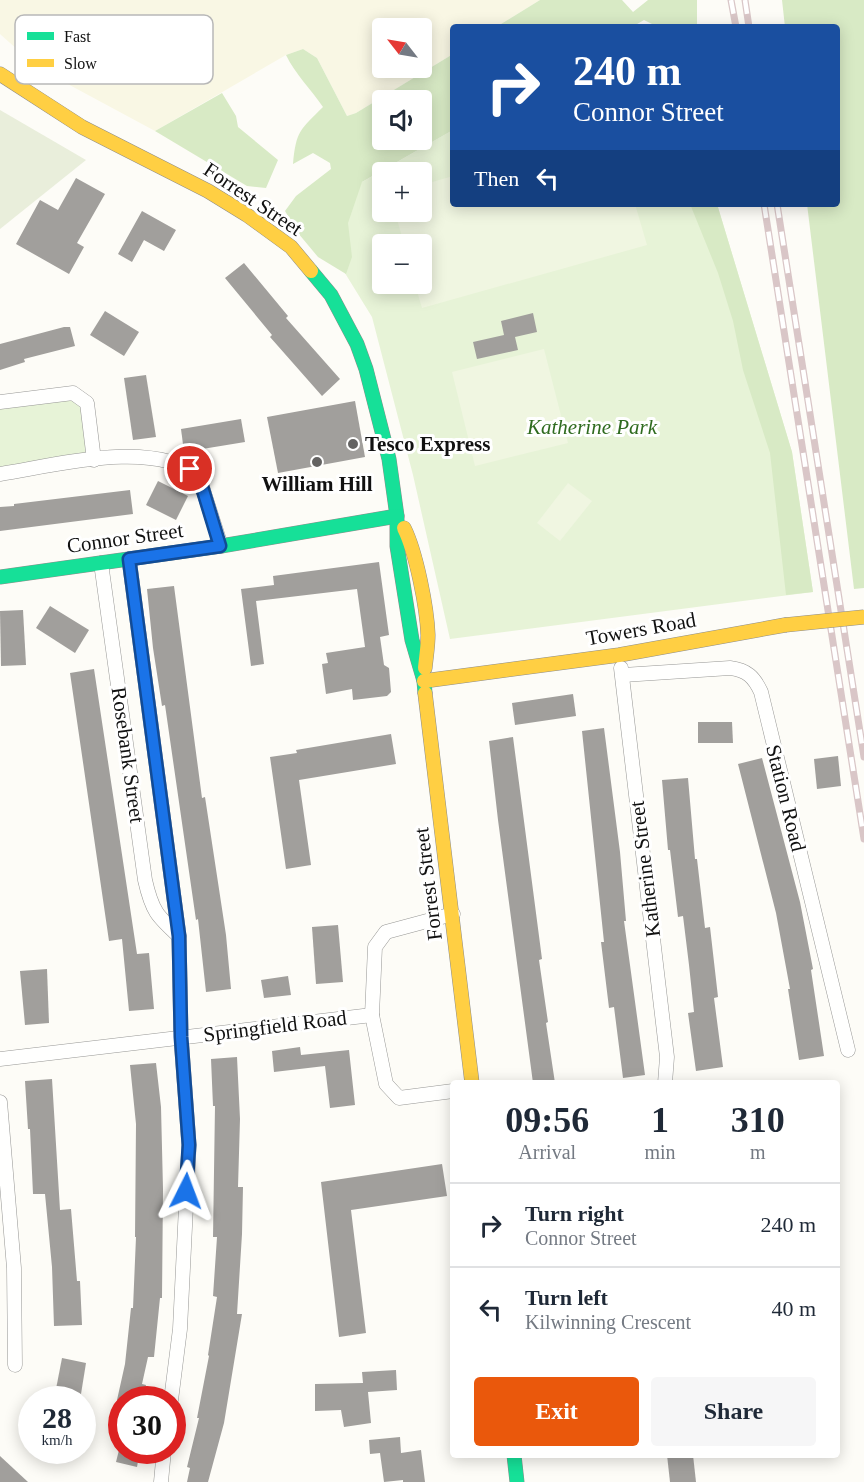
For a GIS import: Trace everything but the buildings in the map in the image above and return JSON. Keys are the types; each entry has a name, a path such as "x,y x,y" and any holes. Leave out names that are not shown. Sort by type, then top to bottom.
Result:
{"main road":[{"name":"Forrest Street","path":"0,74 82,127 208,190 291,247 331,296 357,344 366,369 389,459 397,516 412,544 427,622 424,681 472,1080"},
{"name":"Connor Street","path":"0,577 220,546 397,516"},
{"name":"Towers Road","path":"424,681 619,655 785,625 864,617"},
{"path":"514,1458 517,1482"}],"street":[{"path":"0,402 61,393 77,394 87,403 94,460"},
{"path":"0,474 133,456 164,460 190,469 199,477 220,546"},
{"name":"Rosebank Street","path":"129,559 179,936 181,1037 189,1145 180,1329 173,1386"},
{"name":"Rosebank Street","path":"101,563 145,880 155,913 179,936"},
{"name":"Katherine Street","path":"619,655 667,1057 665,1080"},
{"name":"Station Road","path":"622,675 730,668 743,670 754,678 760,692 848,1050"},
{"path":"450,1091 399,1098 386,1084 372,1015 375,947 386,933 453,914"},
{"name":"Springfield Road","path":"0,1059 372,1015"},
{"path":"0,1102 14,1268 15,1365"},
{"path":"160,1482 162,1464"}],"shaded area":[{"path":"0,0 540,0 501,24 450,24 450,56 432,67 432,18 372,18 372,78 414,78 394,90 372,90 372,103 356,113 347,116 317,58 303,49 286,55 155,131 68,84 213,84 213,15 15,15 15,47 0,34"}],"green space":[{"path":"540,0 622,0 633,12 648,0 697,0 697,24 652,24 644,20 637,24 501,24"},
{"path":"782,0 864,0 864,588 854,589 807,207 840,207 840,24 785,24"},
{"path":"303,49 317,58 347,116 372,103 372,150 418,150 397,162 372,162 372,176 362,182 348,223 352,257 346,274 318,257 298,233 285,211 296,196 331,169 330,163 313,153 293,164 300,132 323,107 286,55"},
{"path":"450,56 450,132 432,142 432,90 394,90 414,78 432,78 432,67"},
{"path":"222,93 236,116 238,127 278,160 266,188 247,186 155,131"},
{"path":"0,110 86,160 0,229"},
{"name":"Katherine Park","path":"450,132 450,207 718,207 792,452 813,592 450,639 413,475 372,317 308,213 372,176 372,222 432,222 432,162 397,162 418,150 432,150 432,142"},
{"path":"450,177 450,207 636,207 647,245 422,308 418,294 432,294 432,234 401,234 398,222 432,222 432,182"},
{"path":"691,207 718,207 792,452 813,592 786,595 770,453 743,370 733,321 718,273"},
{"path":"544,349 568,443 475,466 452,372"},
{"path":"72,397 83,405 89,456 0,470 0,406"},
{"path":"568,483 592,501 560,541 537,523"}],"railway":[{"path":"731,0 735,24"},
{"path":"745,0 749,24"},
{"path":"764,207 864,839"},
{"path":"777,207 864,757"}],"traffic: fast":[{"path":"311,271 331,295 357,344 366,369 389,459 397,516 397,546 412,640 424,681 425,693"},
{"path":"0,577 221,546 397,516"},
{"path":"514,1458 517,1482"}],"traffic: slow":[{"path":"0,74 15,84"},
{"path":"15,84 82,127 208,191 247,215 291,247 311,271"},
{"path":"404,528 417,565 426,610 428,635 425,668"},
{"path":"785,625 864,617"},
{"path":"424,681 619,655 785,625"},
{"path":"425,693 472,1080"}],"place":[{"name":"Tesco Express","path":"353,444"},
{"name":"William Hill","path":"317,462"}],"route":[{"path":"186,1191 189,1145 181,1037 179,936 129,559 220,546 199,477 190,469"}]}
